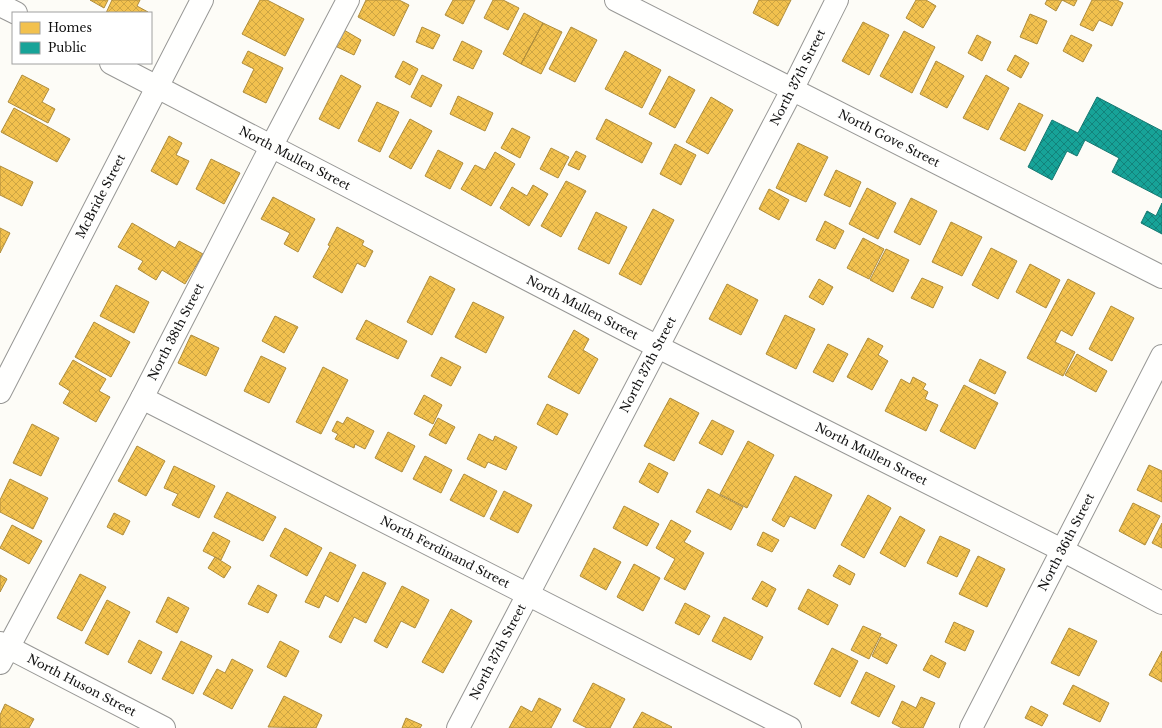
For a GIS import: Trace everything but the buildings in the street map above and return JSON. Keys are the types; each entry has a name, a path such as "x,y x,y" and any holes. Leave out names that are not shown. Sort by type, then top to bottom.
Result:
{"street":[{"name":"McBride Street","path":"2,382 202,0"},
{"name":"North 38th Street","path":"3,651 142,398 348,0"},
{"name":"North Gove Street","path":"616,0 1162,277"},
{"name":"North 37th Street","path":"458,728 792,90 837,0"},
{"path":"0,5 14,12"},
{"name":"North Mullen Street","path":"113,64 658,346 1062,550 1162,603"},
{"name":"North 36th Street","path":"971,728 1162,356"},
{"name":"North Ferdinand Street","path":"142,398 790,728"},
{"name":"North Huson Street","path":"3,651 164,728"}]}
